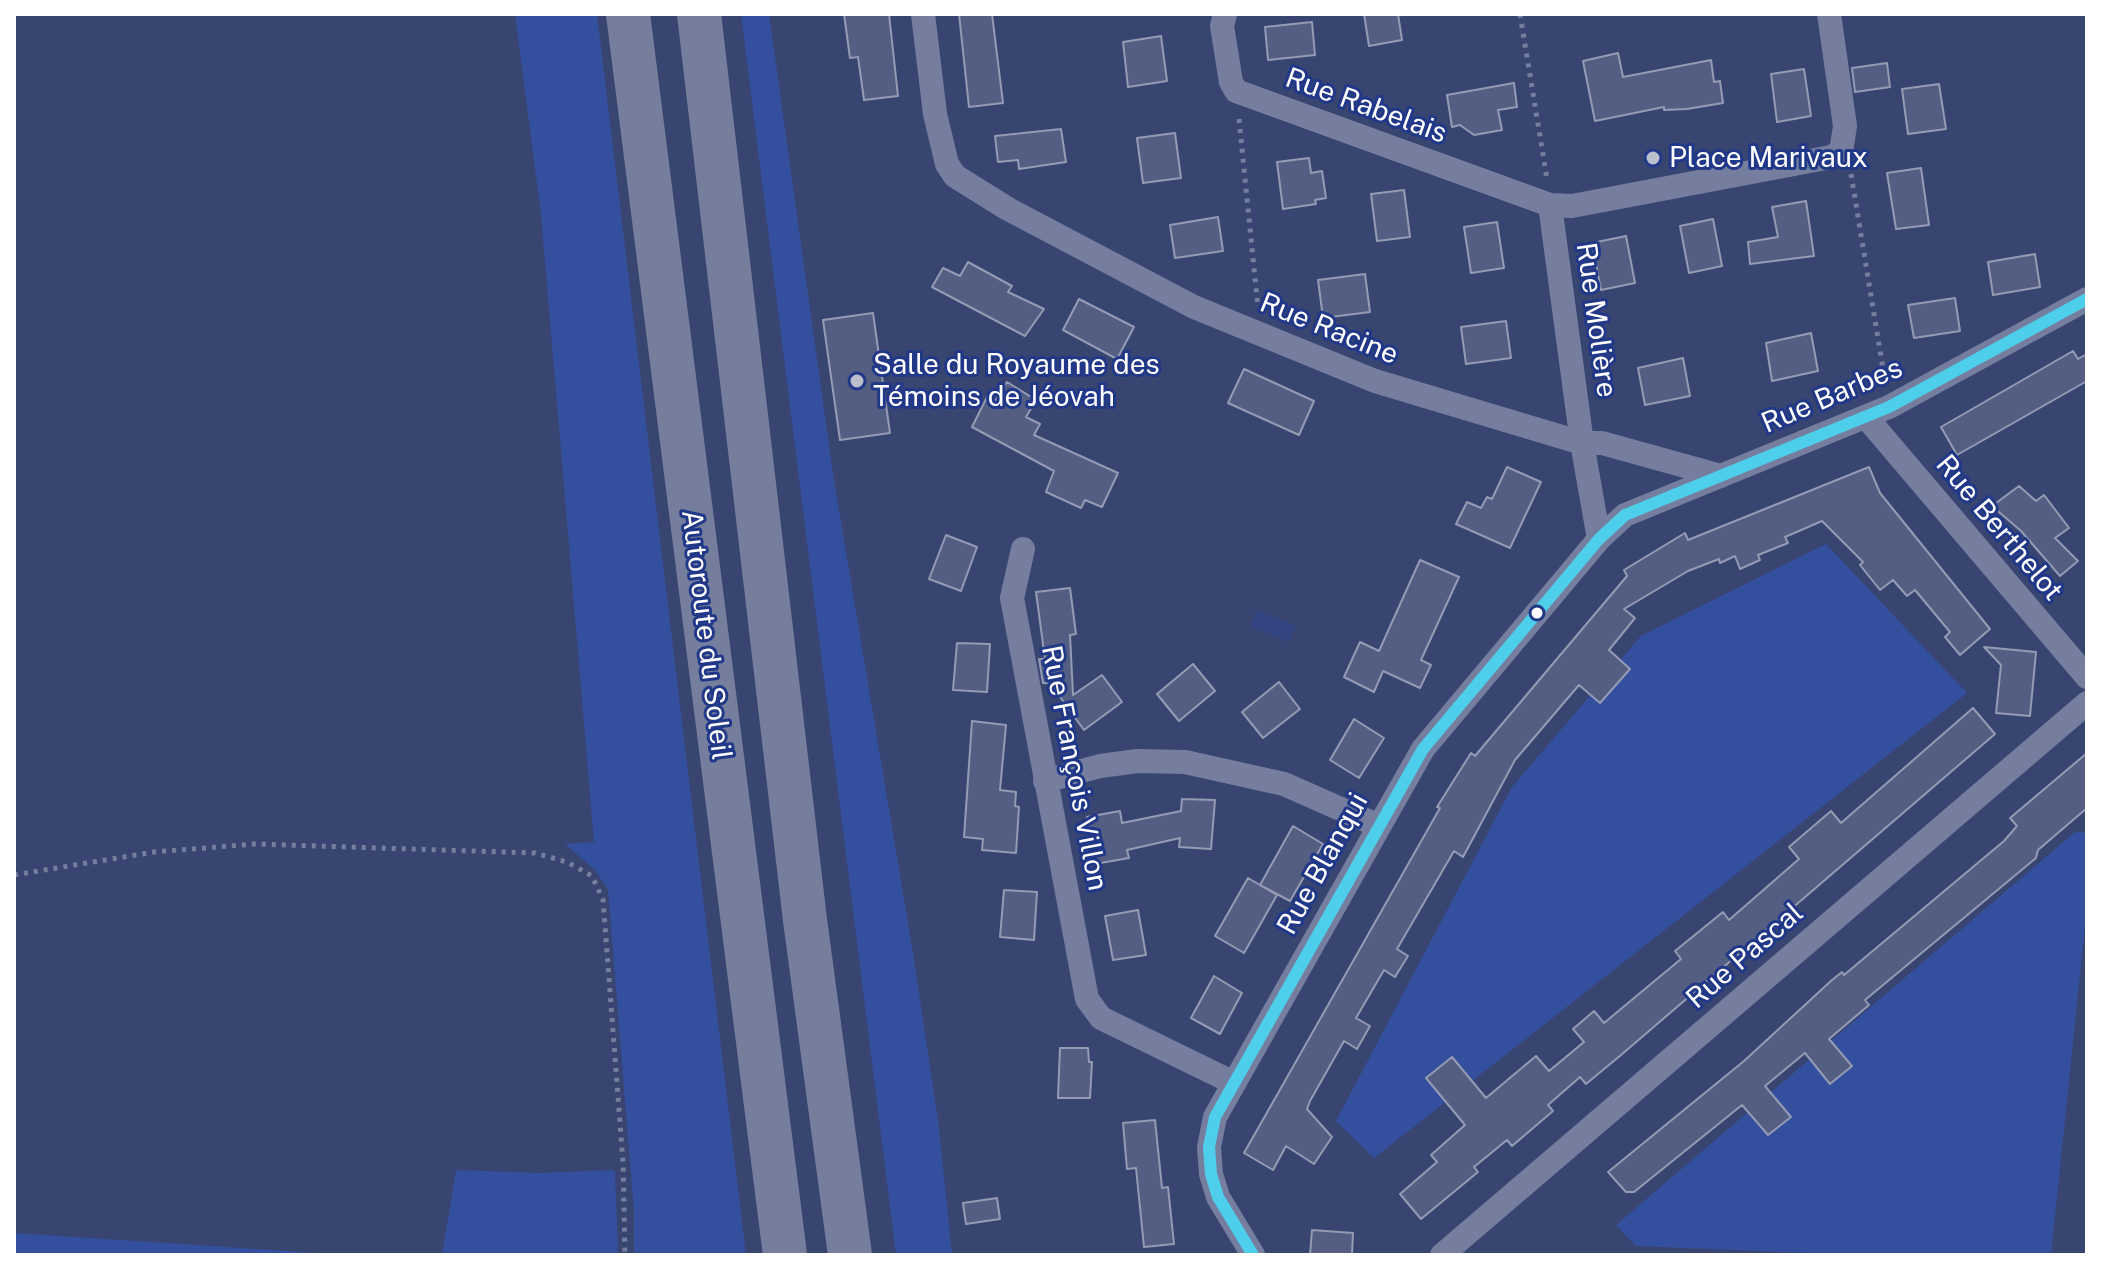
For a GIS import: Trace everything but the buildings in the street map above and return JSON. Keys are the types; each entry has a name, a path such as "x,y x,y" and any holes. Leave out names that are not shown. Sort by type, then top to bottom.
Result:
{"highway":[{"name":"Autoroute du Soleil","path":"628,14 785,1255"},
{"path":"699,14 805,920 850,1255"}],"street":[{"name":"Rue Racine","path":"923,14 938,129 947,164 955,176 1084,252 1194,307 1375,381 1582,443 1602,443 1721,476"},
{"path":"1225,14 1222,26 1231,82 1236,91"},
{"path":"1550,205 1572,206 1831,157 1841,152 1845,142 1829,14"},
{"name":"Rue Rabelais","path":"1236,91 1550,205"},
{"name":"Rue Molière","path":"1550,205 1582,443 1599,539"},
{"name":"Rue Barbes","path":"1599,539 1625,515 1889,407 2087,299"},
{"name":"Rue Berthelot","path":"1866,417 2087,677"},
{"name":"Rue Blanqui","path":"1253,1255 1218,1197 1211,1174 1209,1147 1215,1117 1423,749 1599,539"},
{"name":"Rue François Villon","path":"1023,549 1012,598 1087,999 1101,1018 1234,1083"},
{"name":"Rue Pascal","path":"1442,1255 2087,703"},
{"path":"1045,781 1100,766 1138,761 1200,764 1284,784 1379,826"}],"path":[{"path":"1520,14 1550,205"},
{"path":"1236,91 1260,333"},
{"path":"1845,142 1889,407"},
{"path":"14,875 154,852 255,844 535,853 567,862 592,876 603,900 623,1162 625,1255"}],"shaded area":[{"path":"515,14 597,14 746,1255 634,1255 634,1212 608,889 595,870 565,844 594,842 541,214"},
{"path":"741,14 769,14 833,474 939,1127 952,1255 896,1255"},
{"path":"1826,544 1967,693 1374,1158 1336,1121 1512,787 1641,636"},
{"path":"1257,610 1296,626 1289,642 1250,626"},
{"path":"2075,832 2087,833 2087,907 2051,1255 1859,1255 1636,1246 1616,1225"},
{"path":"456,1170 539,1173 615,1170 618,1255 442,1255"},
{"path":"14,1233 348,1255 14,1255"}],"transit line":[{"path":"1253,1255 1218,1197 1211,1174 1209,1147 1215,1117 1423,749 1599,539 1625,515 1889,407 2087,299"}],"place":[{"name":"Place Marivaux","path":"1653,158"},
{"name":"Salle du Royaume des Témoins de Jéovah","path":"857,381"}]}
